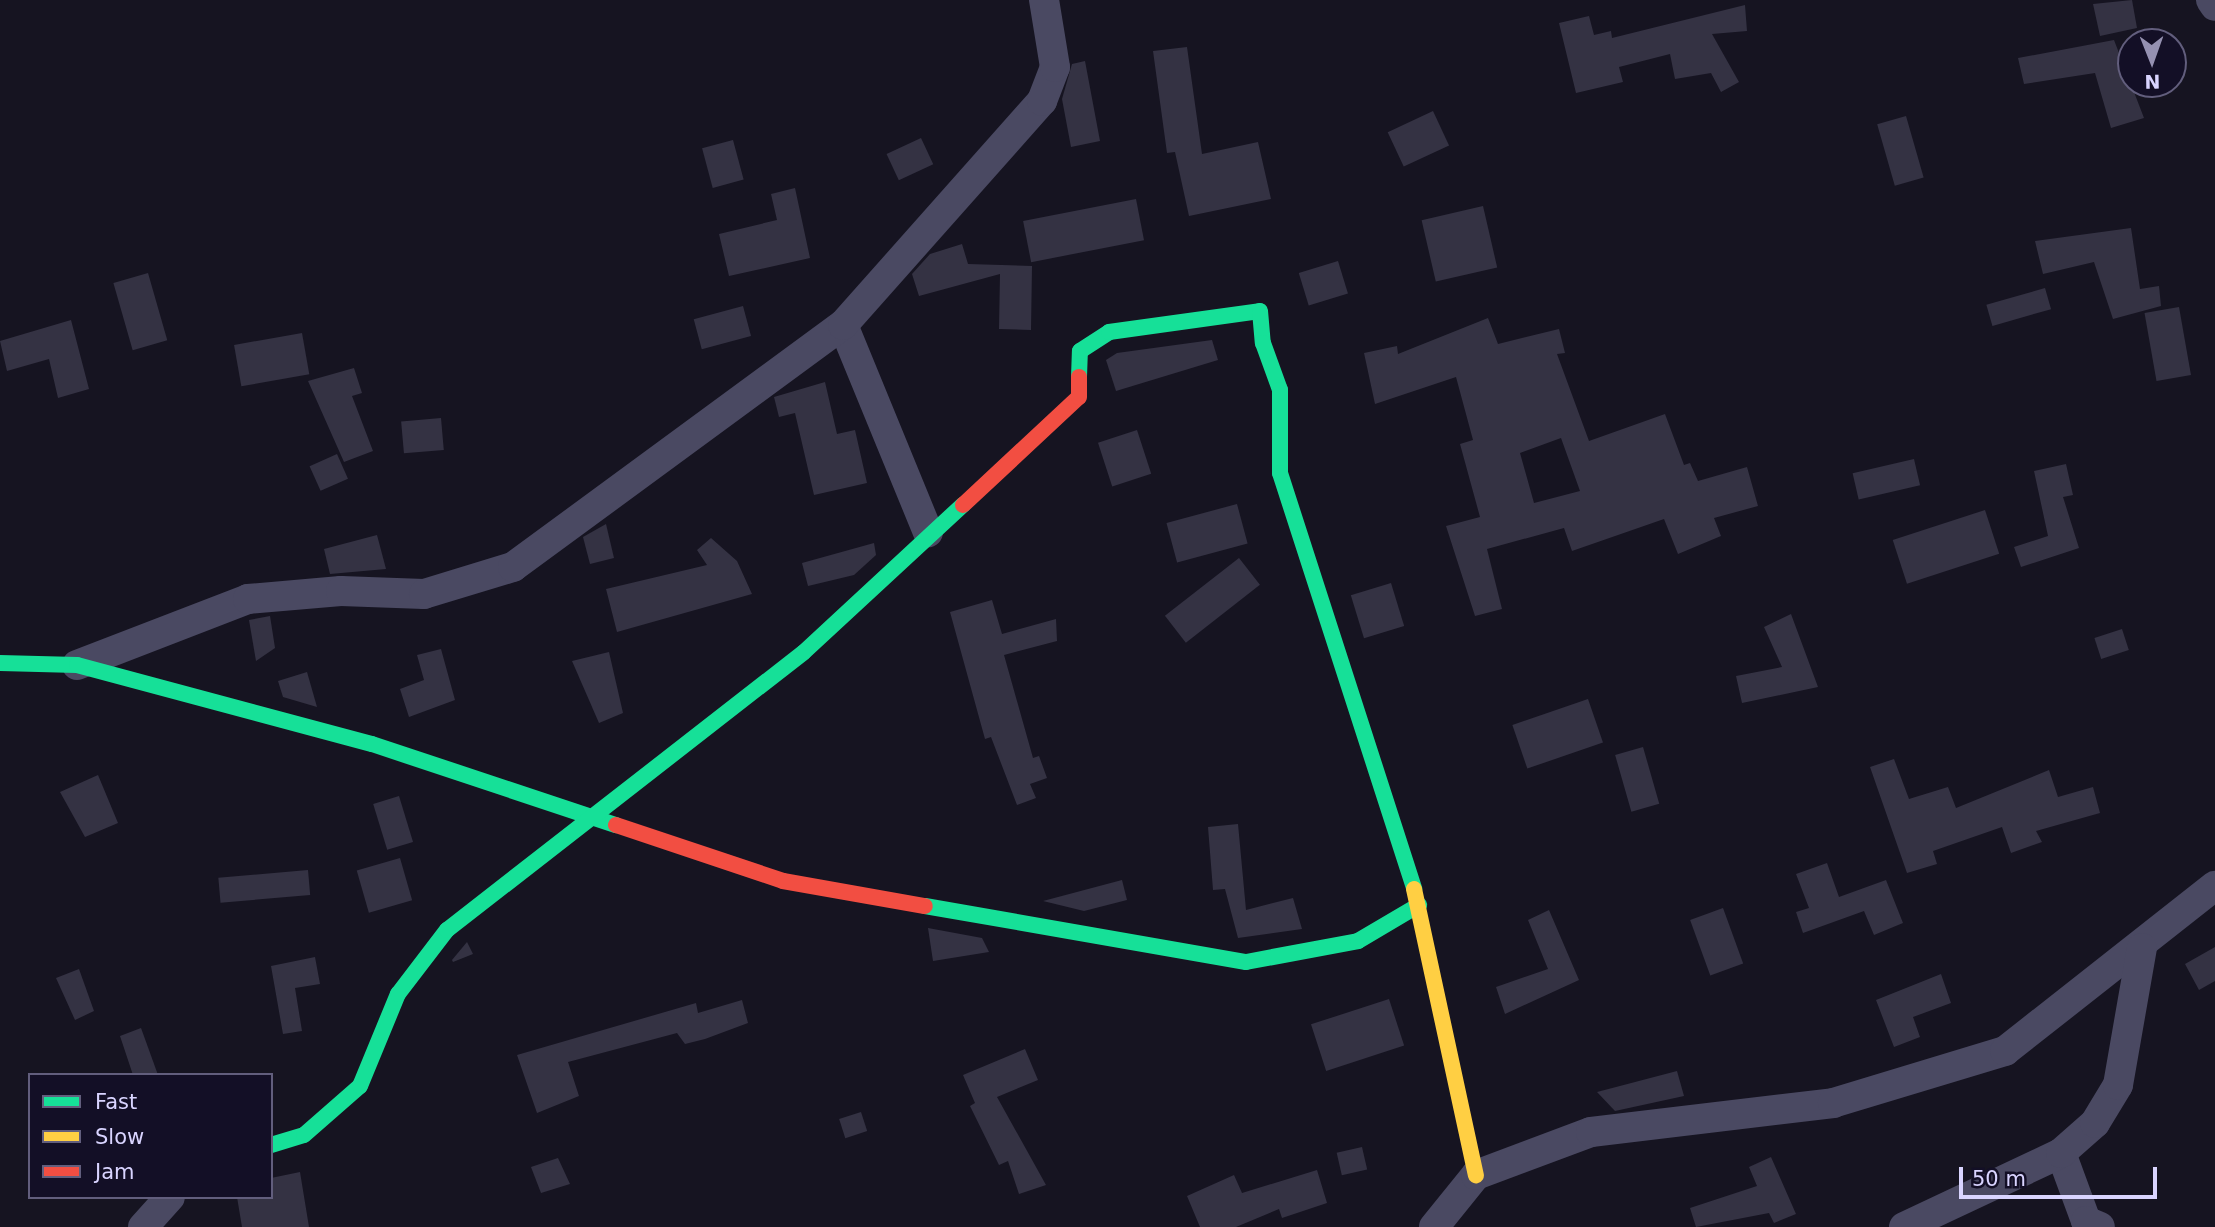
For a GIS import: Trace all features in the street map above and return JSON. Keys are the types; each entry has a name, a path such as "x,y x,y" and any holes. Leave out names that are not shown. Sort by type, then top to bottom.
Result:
{"street":[{"path":"77,664 248,599 341,591 424,594 513,567 843,325 1042,100 1055,67 1044,0"},
{"path":"2211,0 2215,6"},
{"path":"273,1144 304,1135 360,1086 398,994 447,930 804,652 928,532 1079,397 1080,351 1109,332 1260,311 1263,343 1280,390 1280,472 1419,905 1476,1175"},
{"path":"843,325 928,532"},
{"path":"0,663 77,664 372,744 783,881 1246,962 1358,941 1419,905"},
{"path":"1434,1227 1476,1175 1621,1124 1832,1103 2005,1051 2142,948 2215,886"},
{"path":"1903,1227 2061,1153 2095,1123 2118,1085 2142,948"},
{"path":"2061,1153 2092,1225"},
{"path":"143,1227 168,1199"}],"building":[{"path":"2132,0 2137,28 2117,28 2117,32 2100,36 2093,4"},
{"path":"1745,5 1747,31 1712,34 1739,82 1721,92 1711,73 1675,79 1670,54 1619,67 1623,82 1576,93 1559,23 1589,16 1594,35 1611,31 1612,38"},
{"path":"2114,40 2117,48 2117,98 2136,98 2144,118 2111,128 2095,73 2024,84 2018,58"},
{"path":"1187,47 1202,154 1258,142 1271,199 1189,216 1175,152 1167,153 1153,51"},
{"path":"1085,61 1100,141 1071,147 1062,99 1072,64"},
{"path":"1433,111 1449,145 1404,167 1388,132"},
{"path":"1906,116 1924,178 1895,186 1877,124"},
{"path":"921,138 933,164 899,180 887,154"},
{"path":"733,140 744,180 713,188 702,148"},
{"path":"795,188 810,258 729,276 719,234 777,220 771,194"},
{"path":"1136,199 1144,240 1031,262 1023,221"},
{"path":"1483,206 1497,267 1436,282 1422,220"},
{"path":"2131,228 2140,289 2159,286 2161,306 2113,319 2094,262 2043,274 2035,241"},
{"path":"962,244 968,264 1032,266 1031,330 999,329 1000,274 919,296 912,274 930,254"},
{"path":"1338,261 1348,294 1309,306 1299,273"},
{"path":"148,273 167,340 133,350 113,283"},
{"path":"2045,288 2051,309 1992,326 1986,305"},
{"path":"743,306 751,336 702,349 694,319"},
{"path":"2179,307 2191,375 2157,381 2145,313"},
{"path":"1488,318 1498,344 1559,329 1565,353 1557,354 1589,441 1665,414 1684,465 1690,463 1698,481 1747,467 1758,506 1714,518 1721,536 1678,554 1664,519 1572,551 1564,528 1487,549 1502,609 1475,616 1446,526 1480,517 1460,444 1473,440 1456,377 1375,404 1364,353 1397,346 1398,354","holes":["1561,438 1580,491 1534,503 1520,453"]},
{"path":"71,320 89,389 58,398 49,359 7,371 0,341"},
{"path":"302,333 309,374 241,386 234,345"},
{"path":"1212,340 1218,360 1116,391 1106,360 1117,353"},
{"path":"354,368 362,393 352,396 373,451 344,462 308,381"},
{"path":"825,382 837,434 855,430 867,483 814,495 795,413 779,417 774,397"},
{"path":"441,418 444,450 404,453 401,421"},
{"path":"1137,430 1151,474 1112,486 1098,443"},
{"path":"337,454 348,479 321,491 310,466"},
{"path":"1914,459 1920,485 1859,499 1853,473"},
{"path":"2066,464 2073,495 2063,497 2079,548 2021,567 2014,547 2048,536 2034,471"},
{"path":"1237,504 1248,544 1177,562 1166,523"},
{"path":"1985,510 1999,554 1907,584 1893,540"},
{"path":"606,524 614,558 590,564 583,537"},
{"path":"377,535 386,569 330,574 324,549"},
{"path":"711,538 737,561 752,594 617,632 606,589 707,565 697,550"},
{"path":"874,543 876,555 854,575 808,586 802,563"},
{"path":"1239,558 1260,585 1186,643 1165,616"},
{"path":"1391,583 1404,626 1364,638 1351,595"},
{"path":"992,600 1002,634 1056,619 1057,641 1004,655 1033,758 1039,756 1047,778 1030,784 1036,798 1017,805 991,737 985,739 950,612"},
{"path":"1791,614 1818,687 1742,703 1736,676 1782,667 1764,627"},
{"path":"270,616 275,648 256,661 249,620"},
{"path":"2122,629 2129,650 2101,659 2094,638"},
{"path":"441,649 455,700 409,717 400,689 424,680 417,655"},
{"path":"609,652 623,713 599,723 572,661"},
{"path":"307,672 317,707 283,697 278,681"},
{"path":"1588,699 1603,742 1527,769 1512,725"},
{"path":"1643,747 1659,804 1631,812 1615,755"},
{"path":"1894,759 1909,799 1948,787 1956,808 2049,770 2058,797 2093,787 2100,813 2036,831 2042,842 2011,853 2002,827 1933,851 1937,864 1907,873 1870,767"},
{"path":"98,775 118,823 85,837 60,792"},
{"path":"399,796 413,842 387,850 373,804"},
{"path":"1238,824 1246,910 1293,898 1302,929 1238,938 1225,889 1213,890 1208,827"},
{"path":"400,858 412,900 369,913 357,870"},
{"path":"1827,863 1839,897 1886,880 1903,923 1874,935 1864,911 1803,933 1796,912 1809,908 1796,874"},
{"path":"308,870 310,895 221,903 218,878"},
{"path":"1122,880 1127,900 1084,911 1043,901"},
{"path":"1723,908 1743,963 1710,975 1690,920"},
{"path":"1549,910 1579,980 1505,1014 1496,987 1548,969 1528,920"},
{"path":"928,928 982,938 989,952 933,961"},
{"path":"467,942 473,954 453,962 452,960"},
{"path":"2215,947 2215,981 2199,990 2185,964"},
{"path":"315,957 320,984 295,988 302,1031 283,1034 271,966"},
{"path":"79,969 94,1011 75,1020 56,978"},
{"path":"1941,974 1951,1003 1913,1017 1920,1037 1894,1047 1876,1000"},
{"path":"1389,999 1404,1046 1326,1071 1311,1024"},
{"path":"742,1000 748,1023 705,1039 685,1044 677,1033 568,1062 579,1096 537,1113 517,1055 696,1003 698,1013"},
{"path":"141,1028 157,1073 132,1073 120,1036"},
{"path":"1025,1049 1038,1080 997,1097 1046,1185 1019,1194 1008,1161 999,1165 970,1106 975,1103 963,1075"},
{"path":"1677,1071 1684,1096 1615,1111 1597,1092"},
{"path":"861,1112 867,1131 845,1138 839,1119"},
{"path":"1362,1147 1367,1169 1342,1175 1337,1153"},
{"path":"1771,1157 1796,1214 1774,1223 1769,1213 1696,1227 1690,1208 1757,1186 1749,1167"},
{"path":"558,1158 570,1184 541,1193 531,1167"},
{"path":"1317,1170 1327,1203 1282,1218 1279,1209 1236,1227 1200,1227 1187,1196 1234,1175 1242,1193"},
{"path":"300,1172 309,1227 242,1227 237,1199 273,1199 273,1178"}],"traffic: fast":[{"path":"1079,377 1080,351 1109,332 1260,311 1263,343 1280,390 1280,473 1414,889"},
{"path":"273,1144 304,1135 360,1086 398,994 447,930 804,652 963,505"},
{"path":"0,663 77,665 372,744 616,825"},
{"path":"925,906 1246,962 1358,941 1419,905"}],"traffic: slow":[{"path":"1414,889 1476,1175"}],"traffic: jam":[{"path":"963,505 1079,397 1079,377"},
{"path":"616,825 783,881 925,906"}]}
